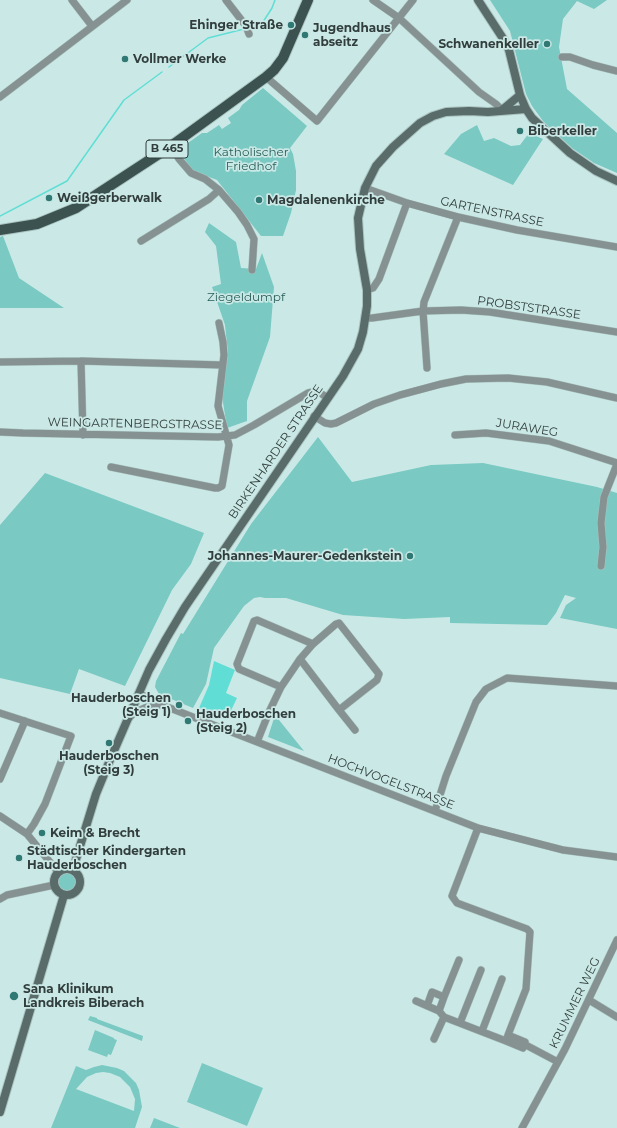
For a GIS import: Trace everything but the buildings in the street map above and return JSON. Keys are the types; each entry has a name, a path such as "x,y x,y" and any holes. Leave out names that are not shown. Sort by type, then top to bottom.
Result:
{"main road":[{"name":"B 465","path":"0,230 36,224 76,208 171,146 266,77 274,70 283,58 308,0"},
{"path":"478,0 509,50 520,95 532,118 542,129 570,153 596,171 617,181"},
{"path":"502,110 520,95"},
{"name":"BIRKENHARDER STRASSE","path":"73,869 96,794 149,670 185,607 314,416 343,376 358,349 366,318 367,290 360,249 358,218 365,188 376,166 393,147 420,123 433,116 446,112 526,109"},
{"path":"65,868 73,869 79,875 80,887 73,894 64,895 58,891 54,885 54,878 58,872 65,868"},
{"path":"0,1112 64,895"}],"street":[{"path":"72,0 92,26"},
{"path":"0,97 127,0"},
{"path":"226,0 246,26 249,34"},
{"path":"373,0 399,18 479,92 502,110"},
{"path":"266,77 317,120 413,0"},
{"path":"562,56 617,71"},
{"path":"171,146 179,159 191,173 205,179 219,190 247,225 254,239 252,270"},
{"name":"GARTENSTRASSE","path":"365,188 407,204 458,217 517,230 617,248"},
{"path":"141,241 209,199 219,190"},
{"path":"367,290 372,288 379,279 407,204"},
{"path":"427,368 423,311 424,302 458,217"},
{"name":"PROBSTSTRASSE","path":"366,318 423,311 461,310 490,312 617,332"},
{"path":"112,467 218,488 224,483 229,445 218,406 224,355 219,322"},
{"path":"0,362 81,361 222,365"},
{"path":"81,361 83,435"},
{"path":"314,416 325,423 336,423 374,404 441,384 466,379 508,378 546,382 617,398"},
{"name":"WEINGARTENBERGSTRASSE","path":"0,432 218,437 235,435 308,393 317,391 328,398"},
{"name":"JURAWEG","path":"455,435 486,433 549,441 616,467"},
{"path":"601,566 603,547 601,523 604,497 616,467"},
{"path":"281,687 239,669 237,664 254,621 257,620 313,644"},
{"path":"257,742 281,687 300,659 313,644 339,623 379,674 377,680 339,710"},
{"path":"300,659 355,730"},
{"path":"435,811 446,776 476,702 486,689 507,678 617,686"},
{"name":"HOCHVOGELSTRASSE","path":"139,693 163,705 478,828 563,850 617,857"},
{"path":"128,720 134,713 146,707 163,705"},
{"path":"0,713 71,736 45,804 27,834"},
{"path":"0,779 25,721"},
{"path":"0,816 27,834 58,872"},
{"path":"478,828 452,896 457,902 527,929 530,932 526,989 507,1038"},
{"path":"0,899 7,895 54,885"},
{"name":"KRUMMER WEG","path":"522,1128 558,1062 617,940"},
{"path":"434,1039 444,997 459,960"},
{"path":"460,1023 481,970"},
{"path":"482,1031 502,979"},
{"path":"427,1006 432,992 444,997"},
{"path":"589,1000 617,1017"},
{"path":"416,1001 460,1023 482,1031 525,1042 524,1044 558,1062"}],"green space":[{"path":"490,0 607,0 594,9 577,1 563,19 559,47 567,89 617,133 617,173 594,163 572,148 543,121 532,106 526,94 510,31"},
{"name":"Katholischer Friedhof","path":"263,88 307,126 290,148 293,154 296,171 296,190 291,213 283,236 261,236 217,180 193,171 178,150 202,133 207,133 219,125 222,129 231,123 228,118"},
{"path":"477,125 484,141 494,138 511,146 520,145 529,133 543,139 513,185 444,154 461,134"},
{"name":"Ziegeldumpf","path":"209,223 236,242 241,268 256,269 262,253 274,287 270,337 247,401 247,421 227,428 222,396 228,353 225,325 212,287 221,284 216,246 205,232"},
{"path":"3,236 19,278 64,308 0,308 0,237"},
{"path":"318,437 352,482 431,465 483,463 597,487 617,493 617,629 560,618 566,605 576,598 565,595 556,613 547,625 450,623 450,617 404,619 343,615 286,598 260,597 254,598 244,606 214,648 206,684 193,708 159,694 155,687 156,681 181,633 183,634 251,524"},
{"path":"45,473 204,533 191,564 172,590 125,686 79,669 70,694 0,678 0,525"},
{"path":"275,715 304,751 268,737"},
{"path":"68,871 75,874 78,881 75,888 68,891 61,888 58,881 61,874"},
{"path":"90,1016 143,1036 142,1041 88,1020"},
{"path":"95,1030 117,1040 111,1055 108,1054 107,1057 88,1050"},
{"path":"202,1063 263,1088 247,1126 187,1102"},
{"path":"102,1065 117,1068 124,1071 136,1083 139,1090 142,1107 135,1128 51,1128 76,1066 86,1070","holes":["96,1073 110,1073 120,1077 130,1087 135,1099 134,1111 76,1089 87,1077"]},
{"path":"154,1118 180,1128 150,1128"}],"shaded area":[{"path":"214,661 235,670 226,693 237,698 227,719 199,708 209,685"}],"waterway":[{"path":"250,28 261,25 272,8 275,0"},
{"path":"169,67 208,38 244,29"},
{"path":"0,216 67,181 124,100 162,72"}],"place":[{"name":"Ehinger Straße","path":"291,25"},
{"name":"Jugendhaus abseitz","path":"305,35"},
{"name":"Schwanenkeller","path":"547,44"},
{"name":"Vollmer Werke","path":"125,59"},
{"name":"Biberkeller","path":"520,131"},
{"name":"Weißgerberwalk","path":"49,198"},
{"name":"Magdalenenkirche","path":"259,200"},
{"name":"Johannes-Maurer-Gedenkstein","path":"410,556"},
{"name":"Hauderboschen (Steig 1)","path":"179,705"},
{"name":"Hauderboschen (Steig 2)","path":"188,721"},
{"name":"Hauderboschen (Steig 3)","path":"109,743"},
{"name":"Keim & Brecht","path":"42,833"},
{"name":"Städtischer Kindergarten Hauderboschen","path":"19,858"},
{"name":"Sana Klinikum Landkreis Biberach","path":"14,996"}]}
